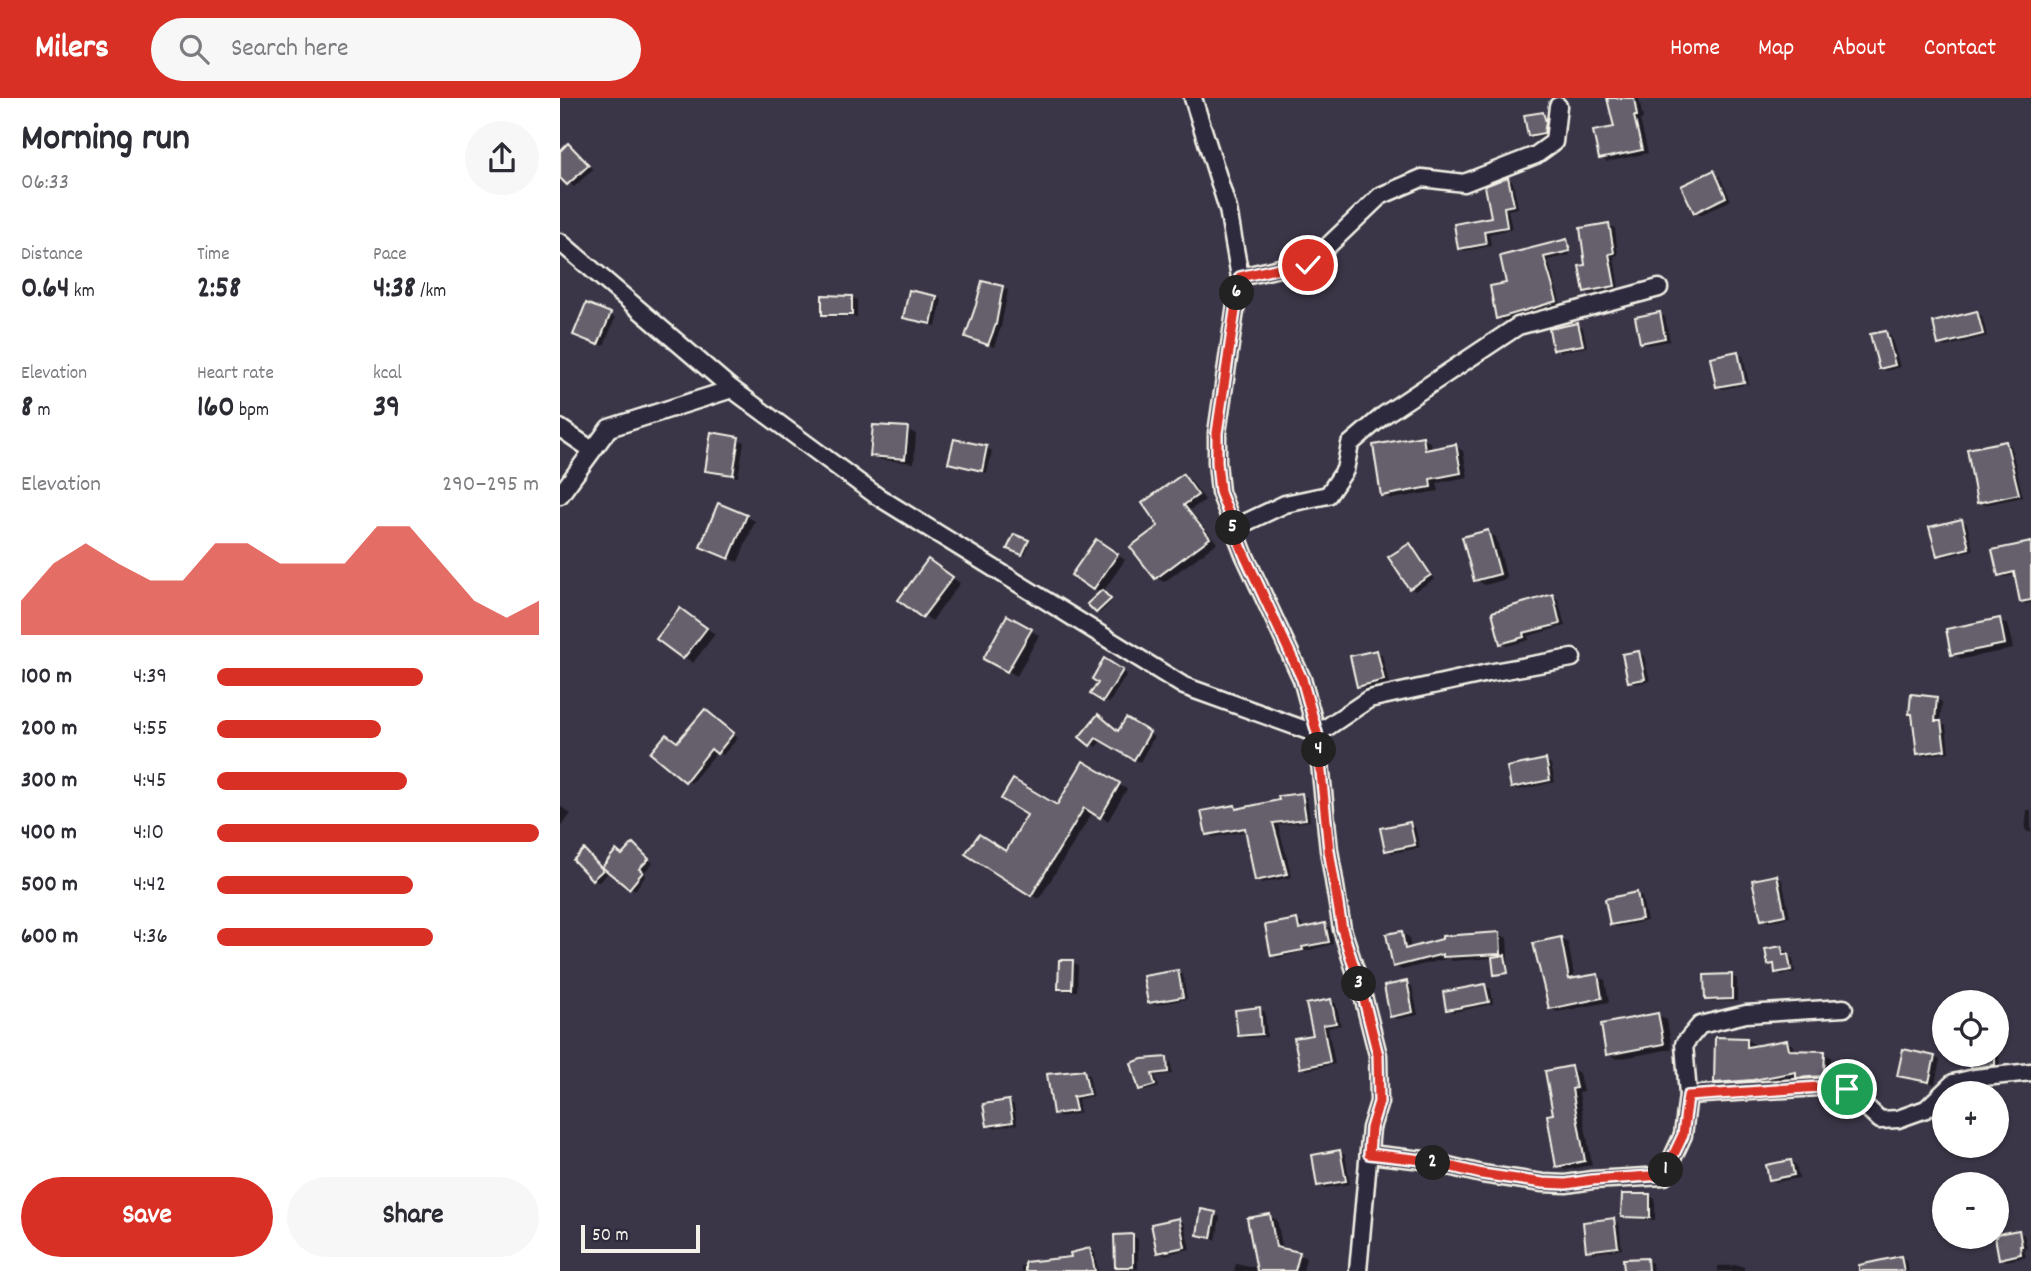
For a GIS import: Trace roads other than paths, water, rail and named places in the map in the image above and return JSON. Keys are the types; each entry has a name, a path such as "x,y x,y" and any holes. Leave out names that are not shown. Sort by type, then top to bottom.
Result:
{"street":[{"path":"1193,98 1228,209 1240,277 1217,433 1220,492 1244,554 1302,679 1317,733 1329,850 1342,929 1378,1055 1379,1102 1371,1128 1358,1271"},
{"path":"1240,277 1284,267 1308,265 1380,196 1422,178 1464,183 1536,155 1554,142 1558,106"},
{"path":"560,242 732,389 877,496 1184,686 1317,733"},
{"path":"1234,528 1285,504 1328,495 1345,470 1350,444 1384,415 1518,326 1658,288"},
{"path":"560,495 609,428 732,389"},
{"path":"560,428 592,450"},
{"path":"1317,733 1370,699 1572,658"},
{"path":"1369,1154 1423,1160 1482,1174 1543,1183 1566,1184 1664,1175 1683,1135 1688,1096 1684,1044 1700,1025 1746,1014 1844,1009"},
{"path":"1688,1096 1834,1086 1847,1089 1880,1120 1898,1119 1926,1109 1953,1083 2031,1072"}]}
